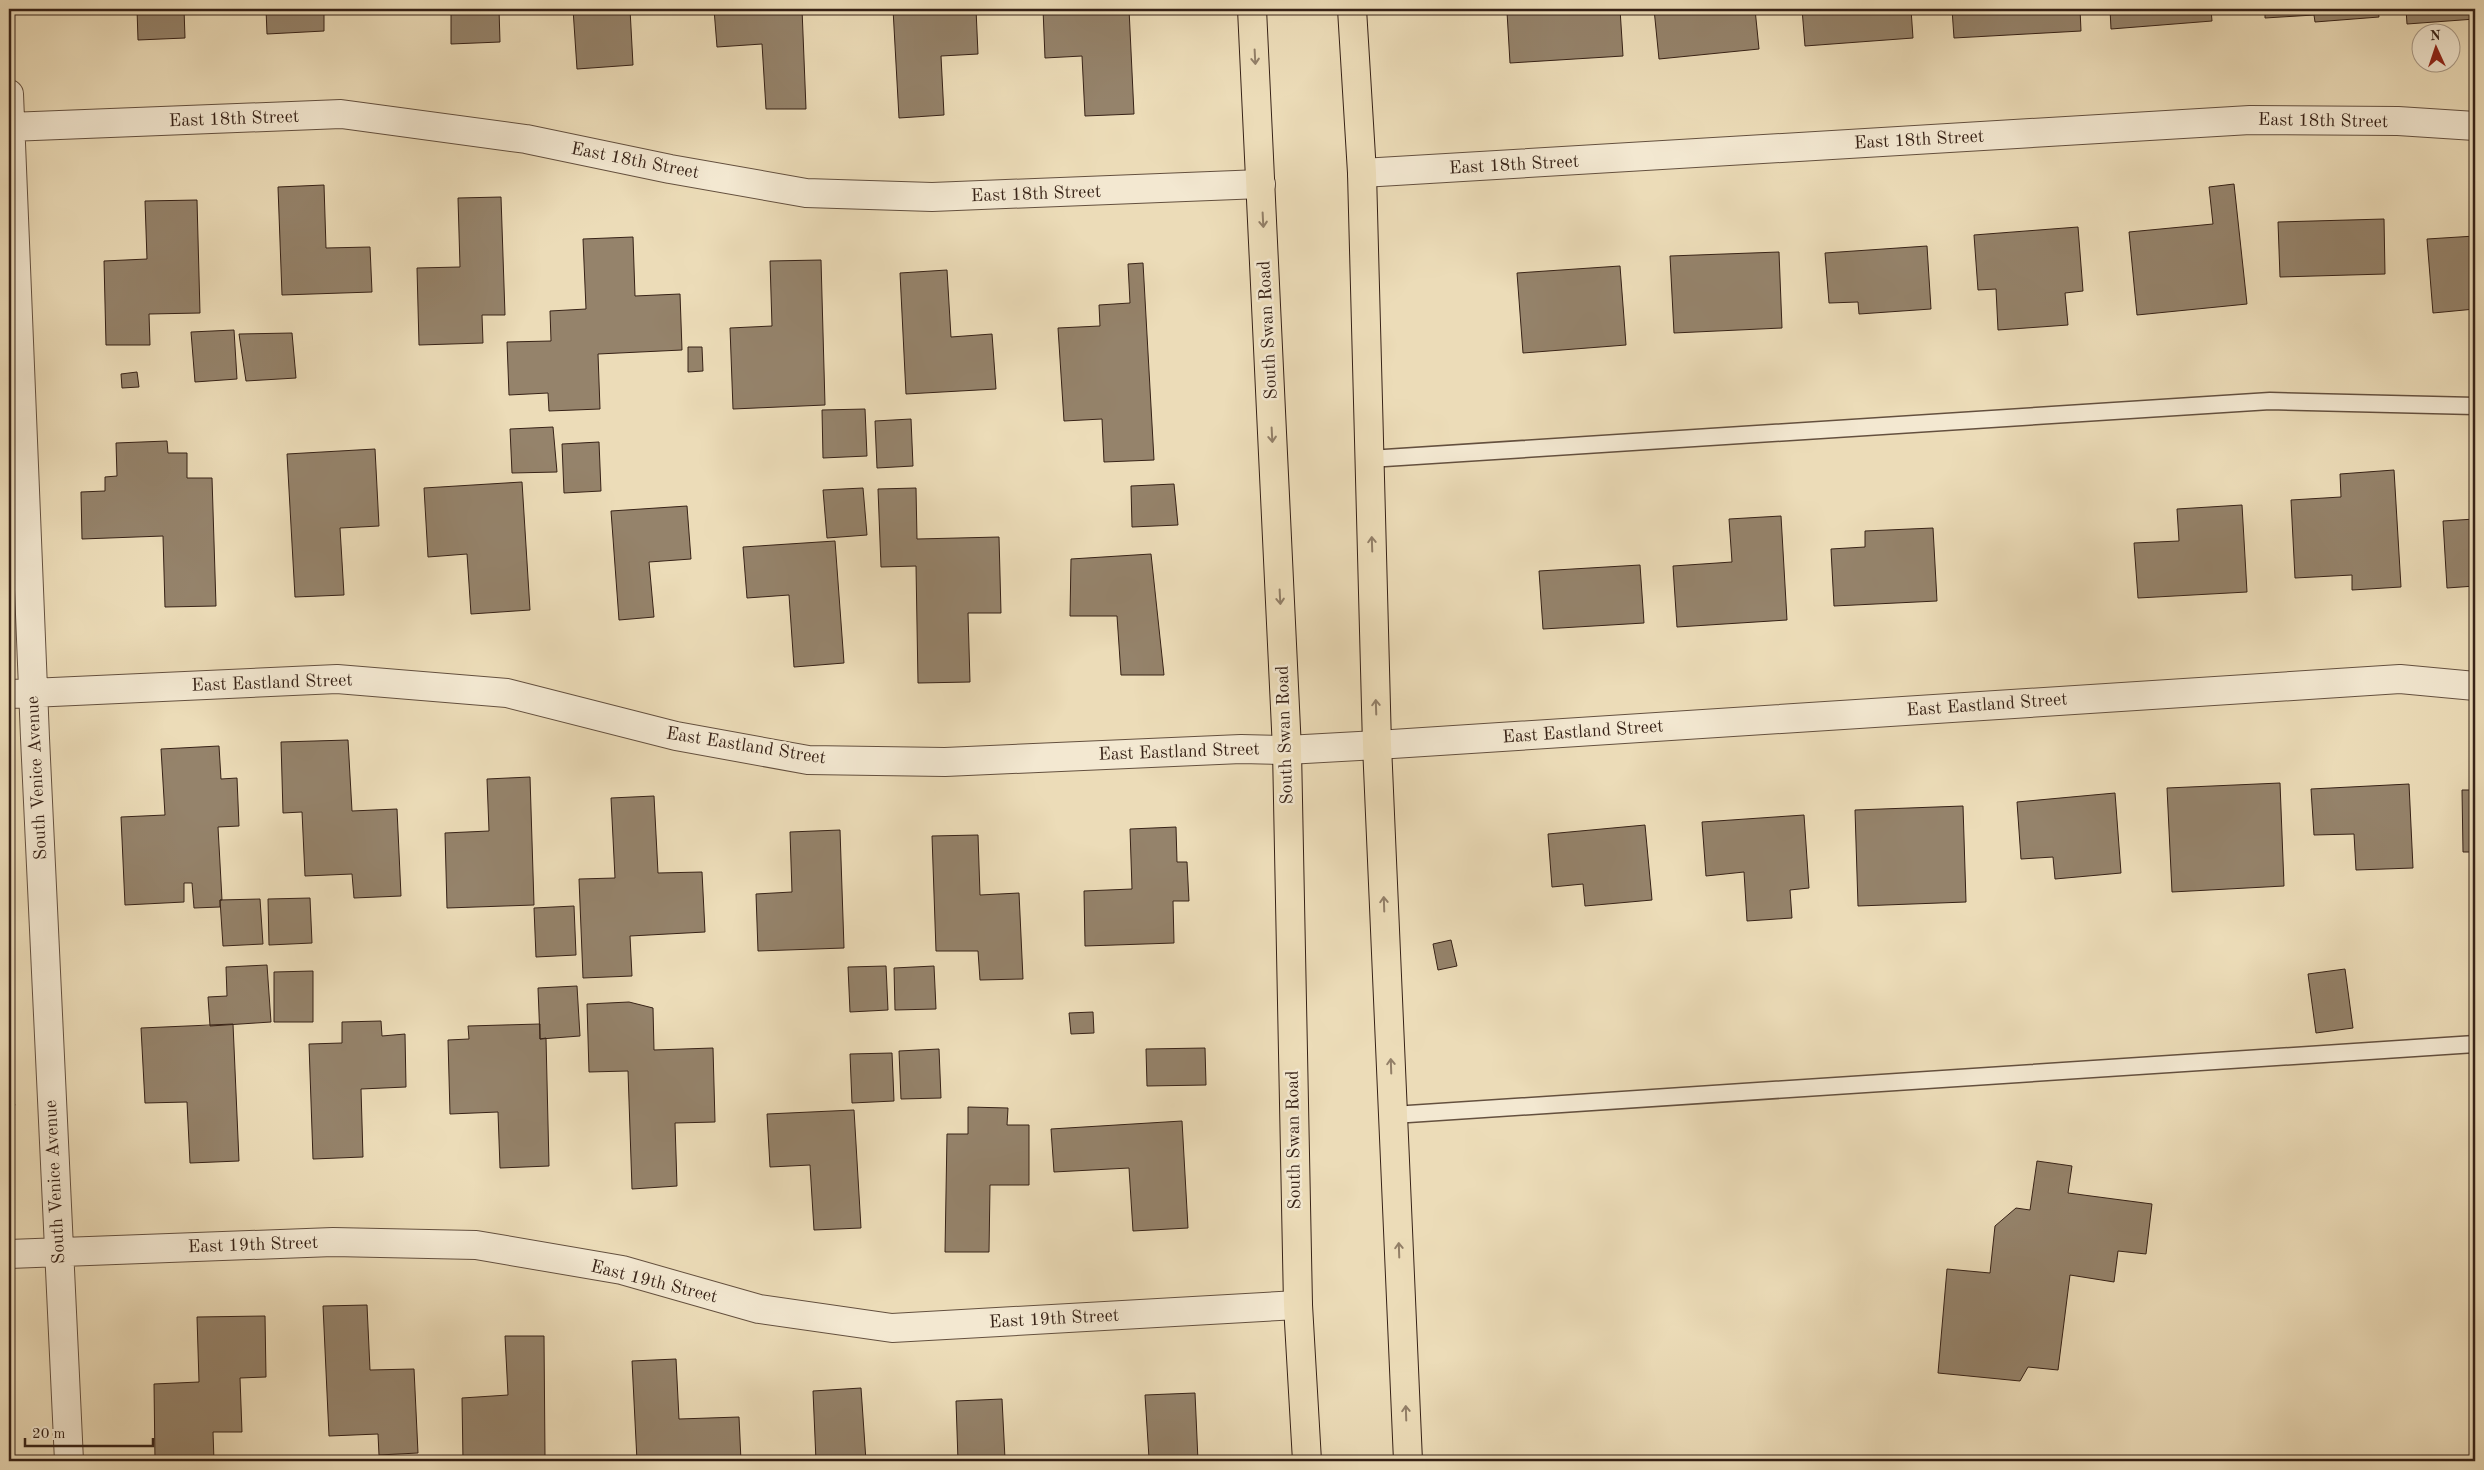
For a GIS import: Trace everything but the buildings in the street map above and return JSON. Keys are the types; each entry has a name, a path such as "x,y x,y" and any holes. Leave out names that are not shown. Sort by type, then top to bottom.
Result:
{"main road":[{"name":"South Swan Road","path":"1252,9 1287,750 1298,1305 1307,1461"},
{"path":"1352,9 1362,174 1377,745 1408,1461"}],"street":[{"name":"South Venice Avenue","path":"9,94 21,694 58,1252 69,1461"},
{"name":"East 18th Street","path":"9,127 342,114 526,139 670,169 806,193 932,197 1261,184"},
{"name":"East 18th Street","path":"1362,174 2250,120 2398,121 2475,126"},
{"name":"East Eastland Street","path":"21,694 337,679 506,693 676,736 808,760 945,762 1377,745 2400,679 2475,686"},
{"name":"East 19th Street","path":"9,1254 333,1242 476,1245 622,1270 759,1310 892,1328 1298,1305"}],"lane":[{"path":"1369,459 2270,401 2475,406"},
{"path":"1393,1115 2475,1044"}]}
